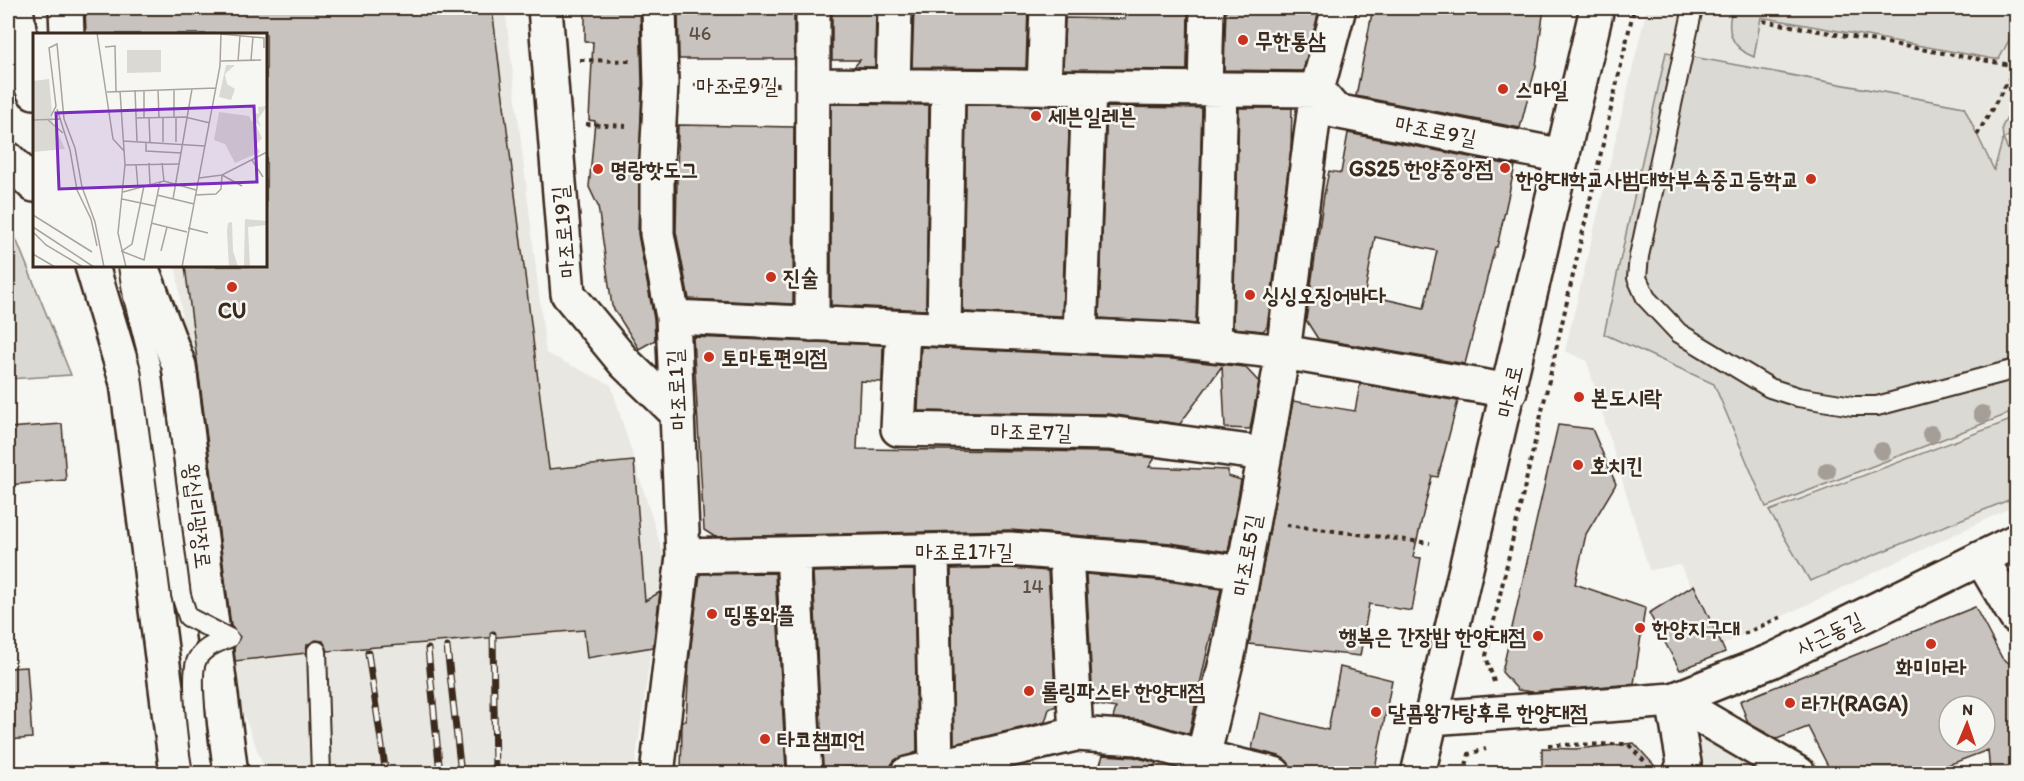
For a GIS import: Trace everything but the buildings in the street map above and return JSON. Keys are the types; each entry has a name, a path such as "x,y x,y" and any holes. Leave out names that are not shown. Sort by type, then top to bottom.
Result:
{"street":[{"path":"66,8 67,33"},
{"name":"마조로19길","path":"545,8 568,294 624,362 678,414"},
{"name":"마조로1길","path":"657,774 683,556 673,317 657,234 661,73 659,8"},
{"path":"812,324 813,8"},
{"path":"893,86 895,8"},
{"path":"1044,88 1047,8"},
{"path":"1207,8 1213,89 1214,345"},
{"path":"1283,352 1317,90 1339,8"},
{"name":"마조로","path":"1418,774 1510,391 1597,8"},
{"path":"19,29 25,75"},
{"path":"814,85 1317,90"},
{"path":"944,330 948,87"},
{"path":"1080,336 1089,88"},
{"name":"마조로9길","path":"1317,90 1335,111 1563,156"},
{"path":"8,159 33,183"},
{"path":"92,267 127,384 177,774"},
{"name":"왕십리광장로","path":"141,267 179,366 231,774"},
{"path":"673,317 1080,336 1214,345 1283,352 1510,391"},
{"name":"마조로7길","path":"903,328 898,429 1109,433 1265,454"},
{"name":"마조로5길","path":"1201,766 1229,650 1283,352"},
{"name":"사근동길","path":"1431,718 1673,700 1772,661 2016,541"},
{"name":"마조로1가길","path":"683,556 1010,549 1169,562 1243,573"},
{"path":"932,551 921,770 1028,759 1076,734 1137,738 1201,766 1274,774"},
{"path":"793,554 805,774"},
{"path":"1066,554 1076,734"},
{"path":"1981,558 2016,616"},
{"path":"1673,700 1689,770"},
{"path":"1673,700 1799,774"}],"lane":[{"path":"1693,8 1639,256 1637,278 1646,298 1661,315 1679,333 1701,348 1770,388 1826,403 1876,406 2016,369"},
{"path":"128,267 133,297 151,368 181,595 188,617 208,630 229,638 208,646 196,661 194,685 204,774"},
{"path":"317,651 321,774"}],"path":[{"path":"1502,689 1494,682 1486,656 1634,8"},
{"path":"1763,21 2016,66 1977,135"},
{"name":"마조로9길","path":"579,60 661,73 814,85"},
{"path":"576,123 658,128"},
{"path":"1252,521 1430,543"},
{"path":"1739,636 1782,616"},
{"path":"1538,745 1628,744 1644,761"},
{"path":"1464,774 1469,754 1489,748"}],"shaded area":[{"path":"126,8 505,8 546,353 611,385 664,557 634,773 266,773 220,652 177,272 174,267 267,267 267,33 129,33"},
{"name":"한양대학교사범대학부속중고등학교","path":"1647,8 2016,8 2016,505 1722,645 1680,565 1649,570 1587,361 1565,351"},
{"path":"1733,8 2016,8 2016,27 1999,59 1994,59 1761,17 1754,57 1740,49 1732,37 1730,24"},
{"path":"1666,52 1964,107 1994,170 2003,139 2016,167 2016,411 1766,507 1714,384 1604,334"},
{"path":"2016,102 2016,132 2003,139 2002,127"},
{"path":"8,219 71,375 8,379"},
{"path":"2016,418 2016,497 1810,581 1769,511"},
{"path":"1704,735 1772,773 1702,773 1684,763"}],"railway":[{"path":"493,634 495,774"},
{"path":"447,647 461,774"},
{"path":"428,649 440,774"},
{"path":"368,653 386,774"}],"place":[{"name":"무한통삼","path":"1243,40"},
{"name":"스마일","path":"1503,89"},
{"name":"세븐일레븐","path":"1036,116"},
{"name":"GS25 한양중앙점","path":"1505,168"},
{"name":"명랑핫도그","path":"598,169"},
{"name":"한양대학교사범대학부속중고등학교","path":"1811,179"},
{"name":"진술","path":"771,277"},
{"name":"CU","path":"232,287"},
{"name":"싱싱오징어바다","path":"1250,295"},
{"name":"토마토편의점","path":"709,357"},
{"name":"본도시락","path":"1579,397"},
{"name":"호치킨","path":"1578,465"},
{"name":"띵똥와플","path":"712,614"},
{"name":"한양지구대","path":"1640,628"},
{"name":"행복은 간장밥 한양대점","path":"1538,636"},
{"name":"화미마라","path":"1931,644"},
{"name":"롤링파스타 한양대점","path":"1029,691"},
{"name":"라가(RAGA)","path":"1790,703"},
{"name":"달콤왕가탕후루 한양대점","path":"1376,712"},
{"name":"타코챔피언","path":"765,739"}]}
